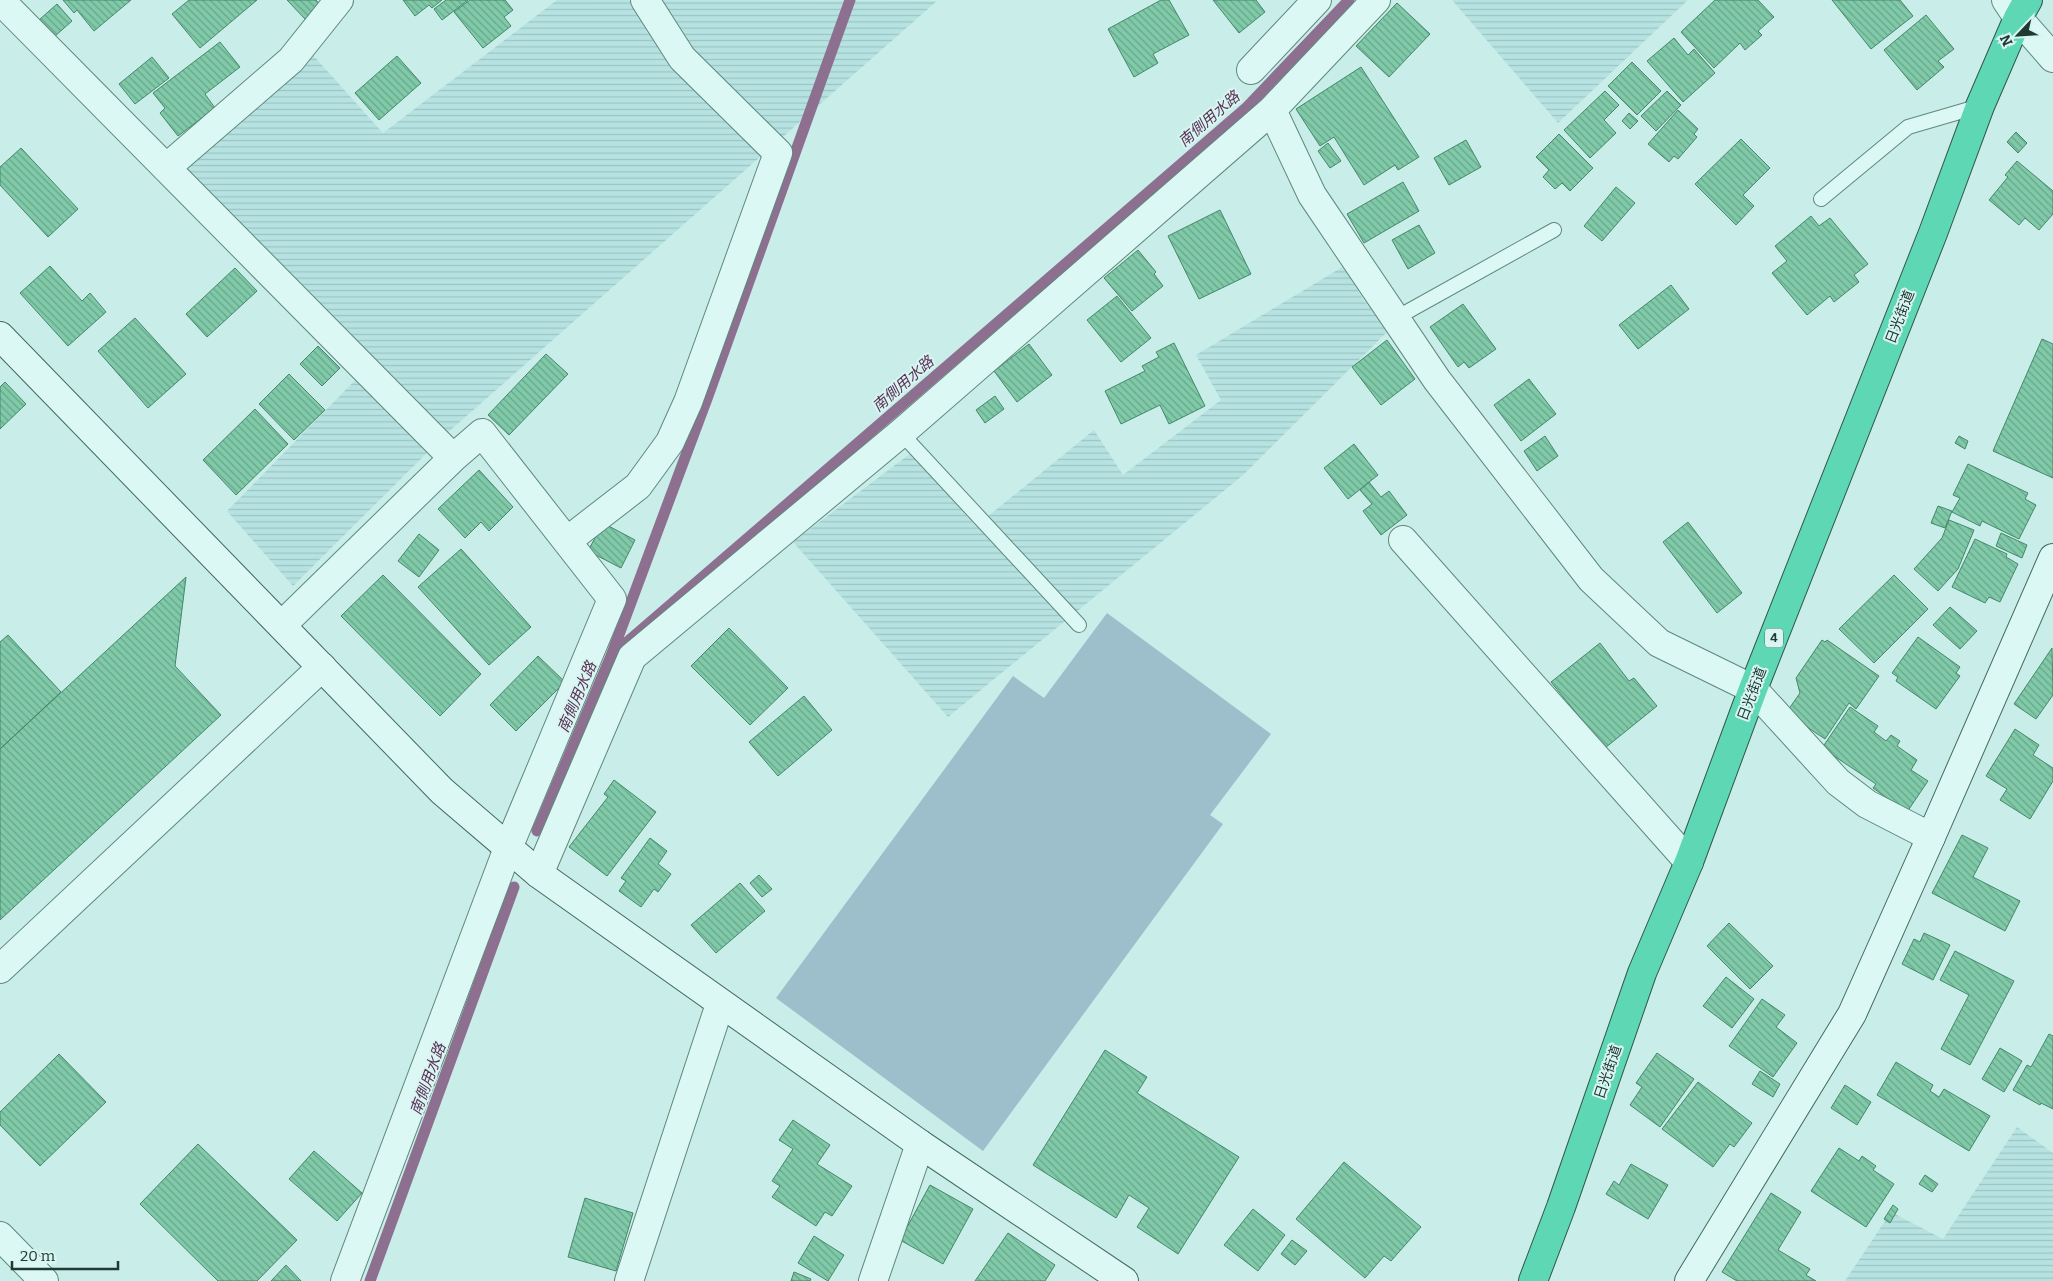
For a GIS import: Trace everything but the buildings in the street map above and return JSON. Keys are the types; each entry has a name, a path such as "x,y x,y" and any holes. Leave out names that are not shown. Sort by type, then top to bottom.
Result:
{"highway":[{"name":"日光街道","path":"1532,1281 1561,1207 1642,973 1689,862 1753,689 1933,233 2017,6"}],"street":[{"path":"0,0 454,458"},
{"path":"166,168 291,60 339,0"},
{"path":"567,541 638,486 670,442 688,402 778,153 682,58 645,0"},
{"path":"1251,70 1317,0"},
{"path":"538,874 632,657 902,433 1272,110 1376,0"},
{"path":"2017,6 2053,58"},
{"path":"1272,110 1312,195 1437,380 1591,579 1659,643 1753,689 1838,782 1867,804 1931,837"},
{"path":"0,336 442,791 538,874 920,1144 1124,1281"},
{"path":"282,625 482,433 612,599 508,848 344,1281"},
{"path":"1403,540 1689,862"},
{"path":"1689,1281 1852,1014 2053,558"},
{"path":"0,969 322,667"},
{"path":"629,1281 720,1004"},
{"path":"874,1281 920,1144"},
{"path":"0,1236 44,1281"}],"lane":[{"path":"1821,199 1908,127 1980,106"},
{"path":"1396,318 1554,230"},
{"path":"902,433 1079,624"}],"shaded area":[{"path":"557,0 937,1 445,435 293,586 227,511 369,366 181,169 312,54 383,133"},
{"path":"1452,0 1688,0 1558,123"},
{"path":"1344,266 1363,299 1388,331 1242,476 948,717 793,542 911,453 976,526 1094,430 1123,475 1221,400 1196,355"},
{"path":"1107,613 1271,734 1210,815 1223,824 983,1151 776,998 1013,676 1044,698"},
{"path":"2017,1127 2053,1153 2053,1281 1845,1281 1891,1212 1943,1239"}],"waterway":[{"path":"537,831 611,656 708,396 850,0"},
{"name":"南側用水路","path":"611,656 1246,108 1349,0"},
{"name":"南側用水路","path":"370,1281 514,887"}]}
